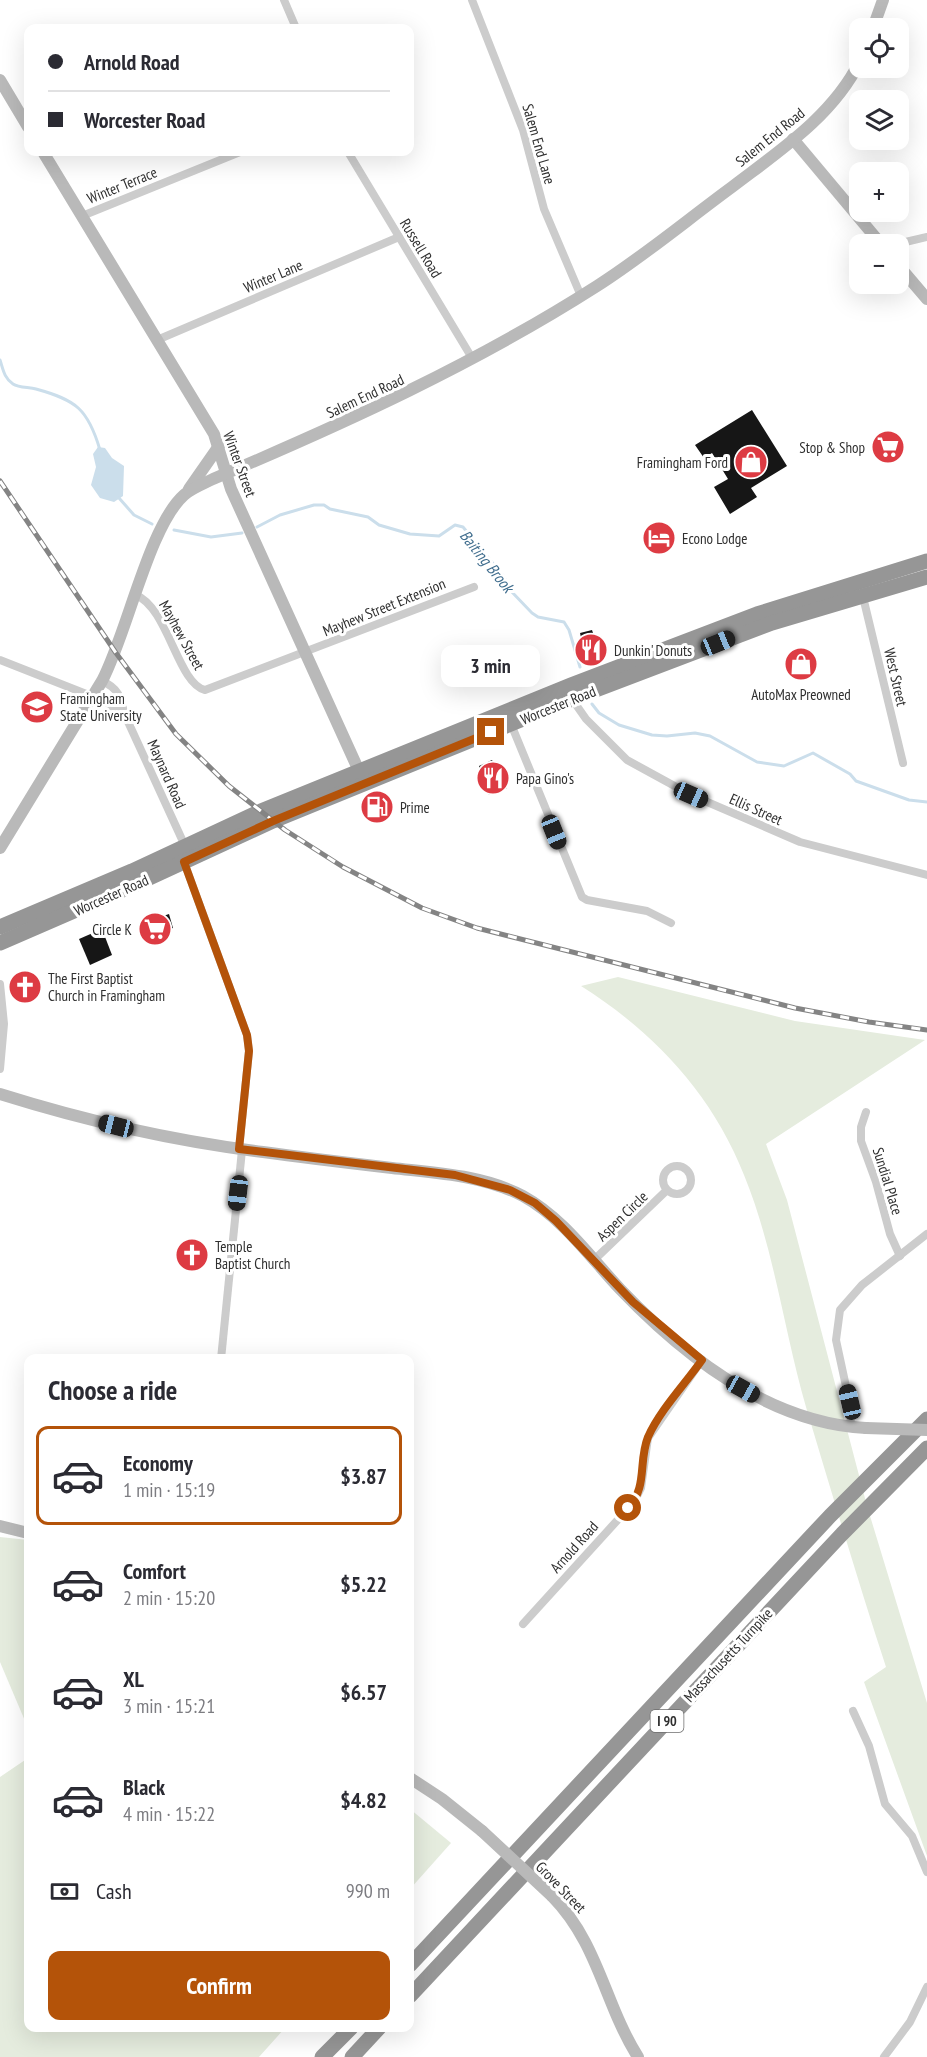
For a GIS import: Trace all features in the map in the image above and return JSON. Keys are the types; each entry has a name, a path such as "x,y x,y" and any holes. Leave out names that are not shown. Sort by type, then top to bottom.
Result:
{"highway":[{"name":"Worcester Road","path":"0,943 54,920 359,771 722,627 927,561"},
{"name":"Worcester Road","path":"4,925 273,821 572,699 740,634 927,577"},
{"path":"0,949 54,920"},
{"name":"Massachusetts Turnpike","path":"414,1961 838,1508 927,1419"},
{"name":"Massachusetts Turnpike","path":"414,1992 842,1534 927,1448"},
{"path":"322,2057 347,2032"},
{"path":"352,2057 375,2032"}],"street":[{"path":"284,0 292,24"},
{"name":"Salem End Lane","path":"472,0 524,130 541,201 581,296"},
{"path":"877,18 883,0"},
{"name":"Salem End Road","path":"0,848 94,697 116,653 163,527 185,495 227,473 370,411 472,358 581,296 641,256 793,139 836,99 849,78"},
{"path":"0,80 24,120"},
{"path":"793,139 873,234"},
{"name":"Winter Street","path":"45,156 219,446 231,489 359,771"},
{"name":"Winter Terrace","path":"82,216 230,156"},
{"name":"Russell Road","path":"350,156 472,358"},
{"name":"Winter Lane","path":"157,340 399,237"},
{"path":"909,241 927,237"},
{"path":"909,278 927,299"},
{"path":"185,495 219,446"},
{"name":"Mayhew Street Extension","path":"304,653 474,587"},
{"name":"Mayhew Street","path":"136,595 146,600 153,608 192,682 202,690 213,688 304,653"},
{"name":"West Street","path":"862,597 903,763"},
{"path":"0,660 94,697 124,713"},
{"name":"Maynard Road","path":"102,681 116,689 124,713 185,854 247,1035 249,1051 221,1354"},
{"name":"Ellis Street","path":"572,699 586,719 627,760 691,795 800,842 927,875"},
{"path":"511,724 582,897 587,900 647,911 671,924"},
{"path":"0,984 4,1012 0,1070"},
{"path":"0,1094 124,1128 240,1149 455,1175 497,1185 523,1196 545,1211 645,1313 702,1360 743,1389 772,1404 824,1422 851,1427 927,1430"},
{"name":"Sundial Place","path":"866,1112 861,1127 861,1141 876,1182 890,1234 900,1256"},
{"name":"Aspen Circle","path":"594,1260 667,1190"},
{"path":"851,1427 850,1405 836,1340 840,1310 853,1293 927,1234"},
{"name":"Arnold Road","path":"524,1624 634,1502 642,1488 648,1438 702,1360"},
{"path":"0,1526 24,1532"},
{"path":"853,1711 869,1746 885,1804 912,1836 927,1872"},
{"name":"Grove Street","path":"414,1781 442,1799 482,1831 552,1896 574,1921 588,1943 617,2017 638,2057"},
{"path":"884,2057 910,2022 927,1987"}],"shaded area":[{"path":"618,977 795,1021 925,1040 766,1144 787,1200 867,1506 927,1703 927,1856 864,1682 886,1667 806,1407 771,1260 754,1203 731,1146 698,1092 678,1067 633,1024 581,986"},
{"path":"0,1537 24,1540 24,1719 0,1662"},
{"path":"24,1761 24,2032 281,2032 259,2057 0,2057 0,1777"},
{"path":"414,1812 451,1843 414,1885"}],"water":[{"path":"98,447 105,448 112,458 124,466 123,496 114,502 100,498 91,485 96,467 93,454"}],"building":[{"name":"Framingham Ford","path":"752,410 787,466 751,488 757,497 730,514 714,487 728,479 712,453 704,458 695,445"},
{"name":"Dunkin' Donuts","path":"592,630 602,660 587,664 580,633"},
{"name":"Papa Gino's","path":"492,760 507,788 489,795 479,766"},
{"name":"Circle K","path":"169,914 173,928 163,931 165,935 153,939 151,934 145,936 140,924"},
{"path":"102,929 112,955 90,965 79,939"}],"waterway":[{"name":"Baiting Brook","path":"0,360 6,376 13,384 61,397 78,408 91,425 100,450"},
{"name":"Baiting Brook","path":"119,498 134,515 152,524"},
{"name":"Baiting Brook","path":"257,527 280,515 314,505 324,505 330,509 368,517 379,525 410,534 439,536 455,525 463,527 504,577 510,590 532,613 538,617 564,622 569,630 580,667"},
{"name":"Baiting Brook","path":"174,530 211,537 242,533"},
{"name":"Baiting Brook","path":"592,704 599,713 619,725 652,735 695,733 710,736 757,762 784,766 813,753 850,774 856,781 909,800 927,802"}],"railway":[{"path":"0,481 116,653 176,734 229,786 285,830 343,867 422,908 477,928 795,1008 927,1030"}],"place":[{"name":"Stop & Shop","path":"888,447"},
{"name":"Framingham Ford","path":"751,462"},
{"name":"Econo Lodge","path":"659,538"},
{"name":"Dunkin' Donuts","path":"591,650"},
{"name":"AutoMax Preowned","path":"801,664"},
{"name":"Framingham State University","path":"37,707"},
{"name":"Papa Gino's","path":"493,778"},
{"name":"Prime","path":"377,807"},
{"name":"Circle K","path":"155,929"},
{"name":"The First Baptist Church in Framingham","path":"25,987"},
{"name":"Temple Baptist Church","path":"192,1255"}],"route":[{"path":"491,732 273,821 184,862 219,951 247,1035 249,1051 239,1149 455,1175 482,1180 510,1190 535,1203 556,1221 633,1302 702,1360 652,1429 645,1446 642,1488 628,1508"}]}
